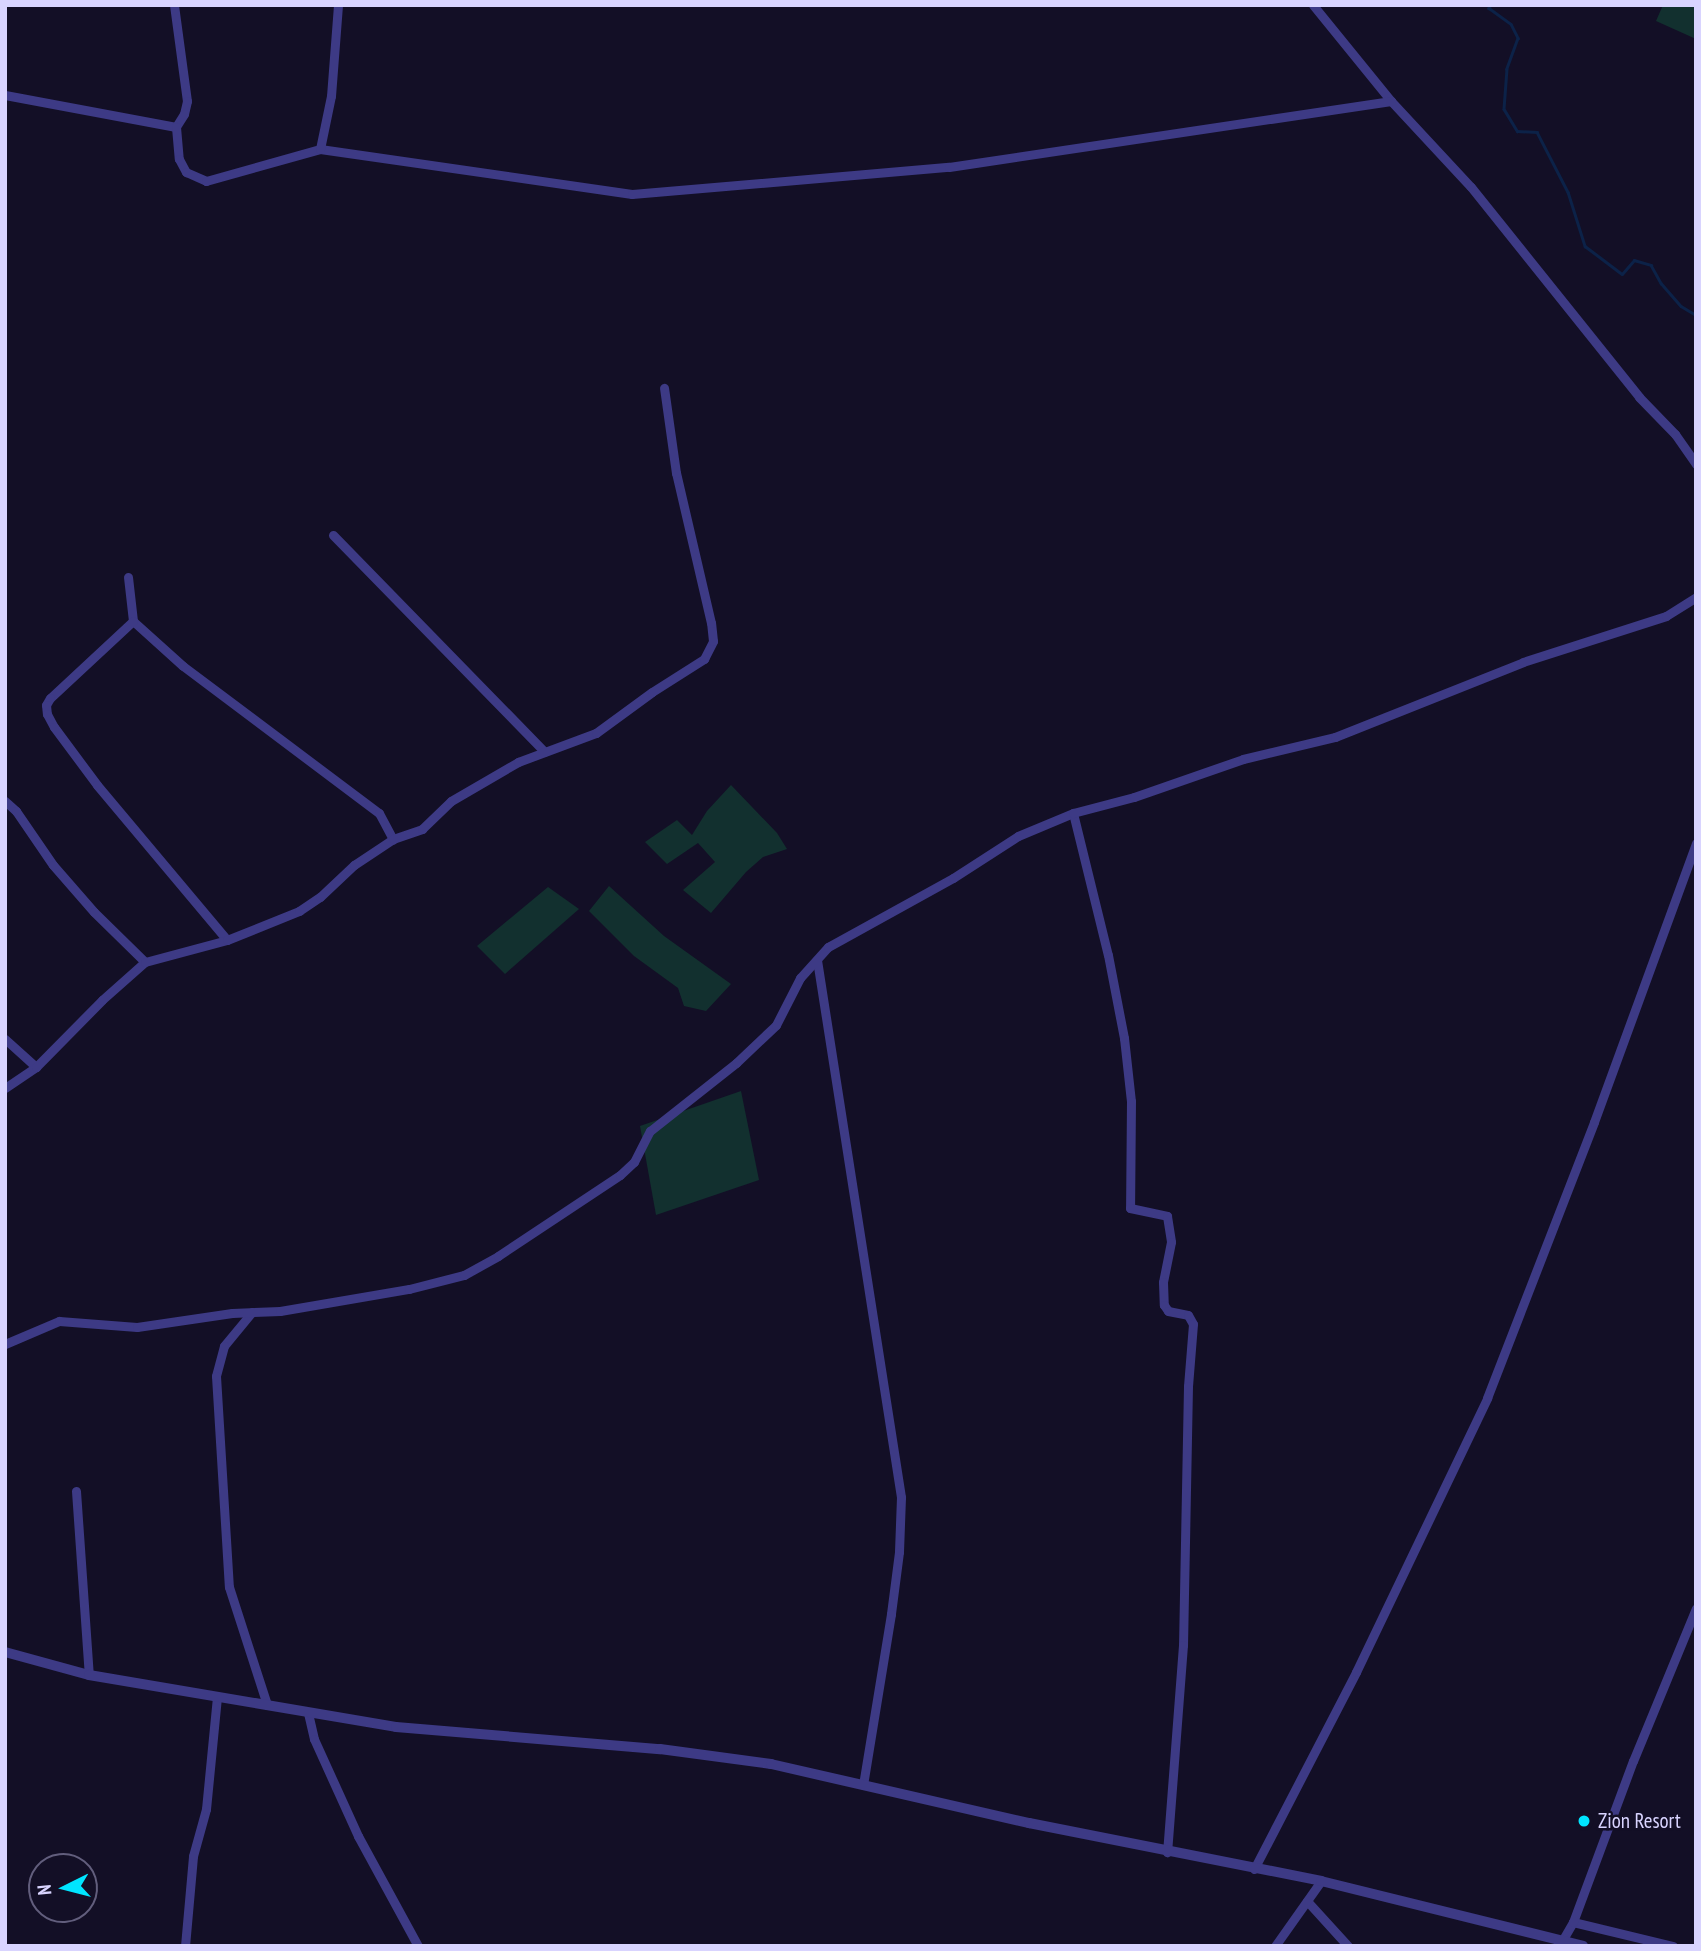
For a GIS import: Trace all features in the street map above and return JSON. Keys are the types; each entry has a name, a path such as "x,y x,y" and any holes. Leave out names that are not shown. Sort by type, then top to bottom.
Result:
{"street":[{"path":"174,5 187,101 184,114 176,127 179,159 187,172 206,181 320,149 632,194 949,167 1391,102"},
{"path":"320,149 331,96 338,5"},
{"path":"1313,5 1391,102 1471,187 1639,397 1675,434 1696,464"},
{"path":"5,95 176,127"},
{"path":"5,1088 36,1067 145,962 227,940 299,911 320,897 354,865 393,839 422,829 451,801 496,774 596,733 652,692 704,659 713,641 677,472 664,388"},
{"path":"332,535 545,752"},
{"path":"128,577 133,621 183,666 379,813 393,839"},
{"path":"5,1344 59,1321 137,1327 409,1289 464,1275 498,1256 620,1175 634,1162 650,1131 736,1063 776,1025 800,978 828,947 953,878 1018,836 1073,813 1133,797 1243,759 1335,737 1523,662 1667,616 1696,597"},
{"path":"133,621 50,698 46,705 47,714 97,785 227,940"},
{"path":"5,801 16,811 53,865 94,912 145,962"},
{"path":"1073,813 1108,955 1124,1038 1131,1101 1130,1208 1167,1216 1171,1242 1163,1282 1164,1305 1168,1311 1188,1315 1193,1324 1188,1386 1183,1645 1167,1852"},
{"path":"1254,1869 1356,1671 1488,1398 1594,1122 1696,843"},
{"path":"817,960 901,1497 899,1552 893,1602 863,1785"},
{"path":"5,1039 36,1067"},
{"path":"252,1312 224,1346 218,1357 216,1376 229,1587 267,1705"},
{"path":"76,1491 89,1675"},
{"path":"1562,1941 1573,1923 1633,1761 1696,1608"},
{"path":"5,1652 89,1675 308,1713 445,1733 598,1743 719,1756 1167,1852 1321,1881 1583,1946"},
{"path":"185,1946 193,1856 206,1809 217,1697"},
{"path":"308,1713 314,1739 358,1836 418,1946"},
{"path":"1275,1946 1321,1881"},
{"path":"1307,1901 1348,1946"},
{"path":"1573,1923 1673,1946"}],"green space":[{"path":"1663,5 1696,5 1696,39 1656,21"},
{"path":"731,785 777,833 787,849 763,857 746,872 711,913 683,890 715,862 698,843 667,864 645,842 677,820 692,835 707,811"},
{"path":"609,886 664,936 731,984 706,1011 684,1006 678,988 634,956 589,911"},
{"path":"548,887 579,909 505,974 477,946"},
{"path":"741,1091 759,1180 656,1215 640,1126"}],"waterway":[{"path":"1491,5 1489,8 1511,24 1518,38 1507,69 1504,109 1517,131 1537,132 1568,192 1585,246 1622,274 1634,260 1651,265 1661,283 1681,306 1696,315"}],"place":[{"name":"Zion Resort","path":"1584,1821"}]}
